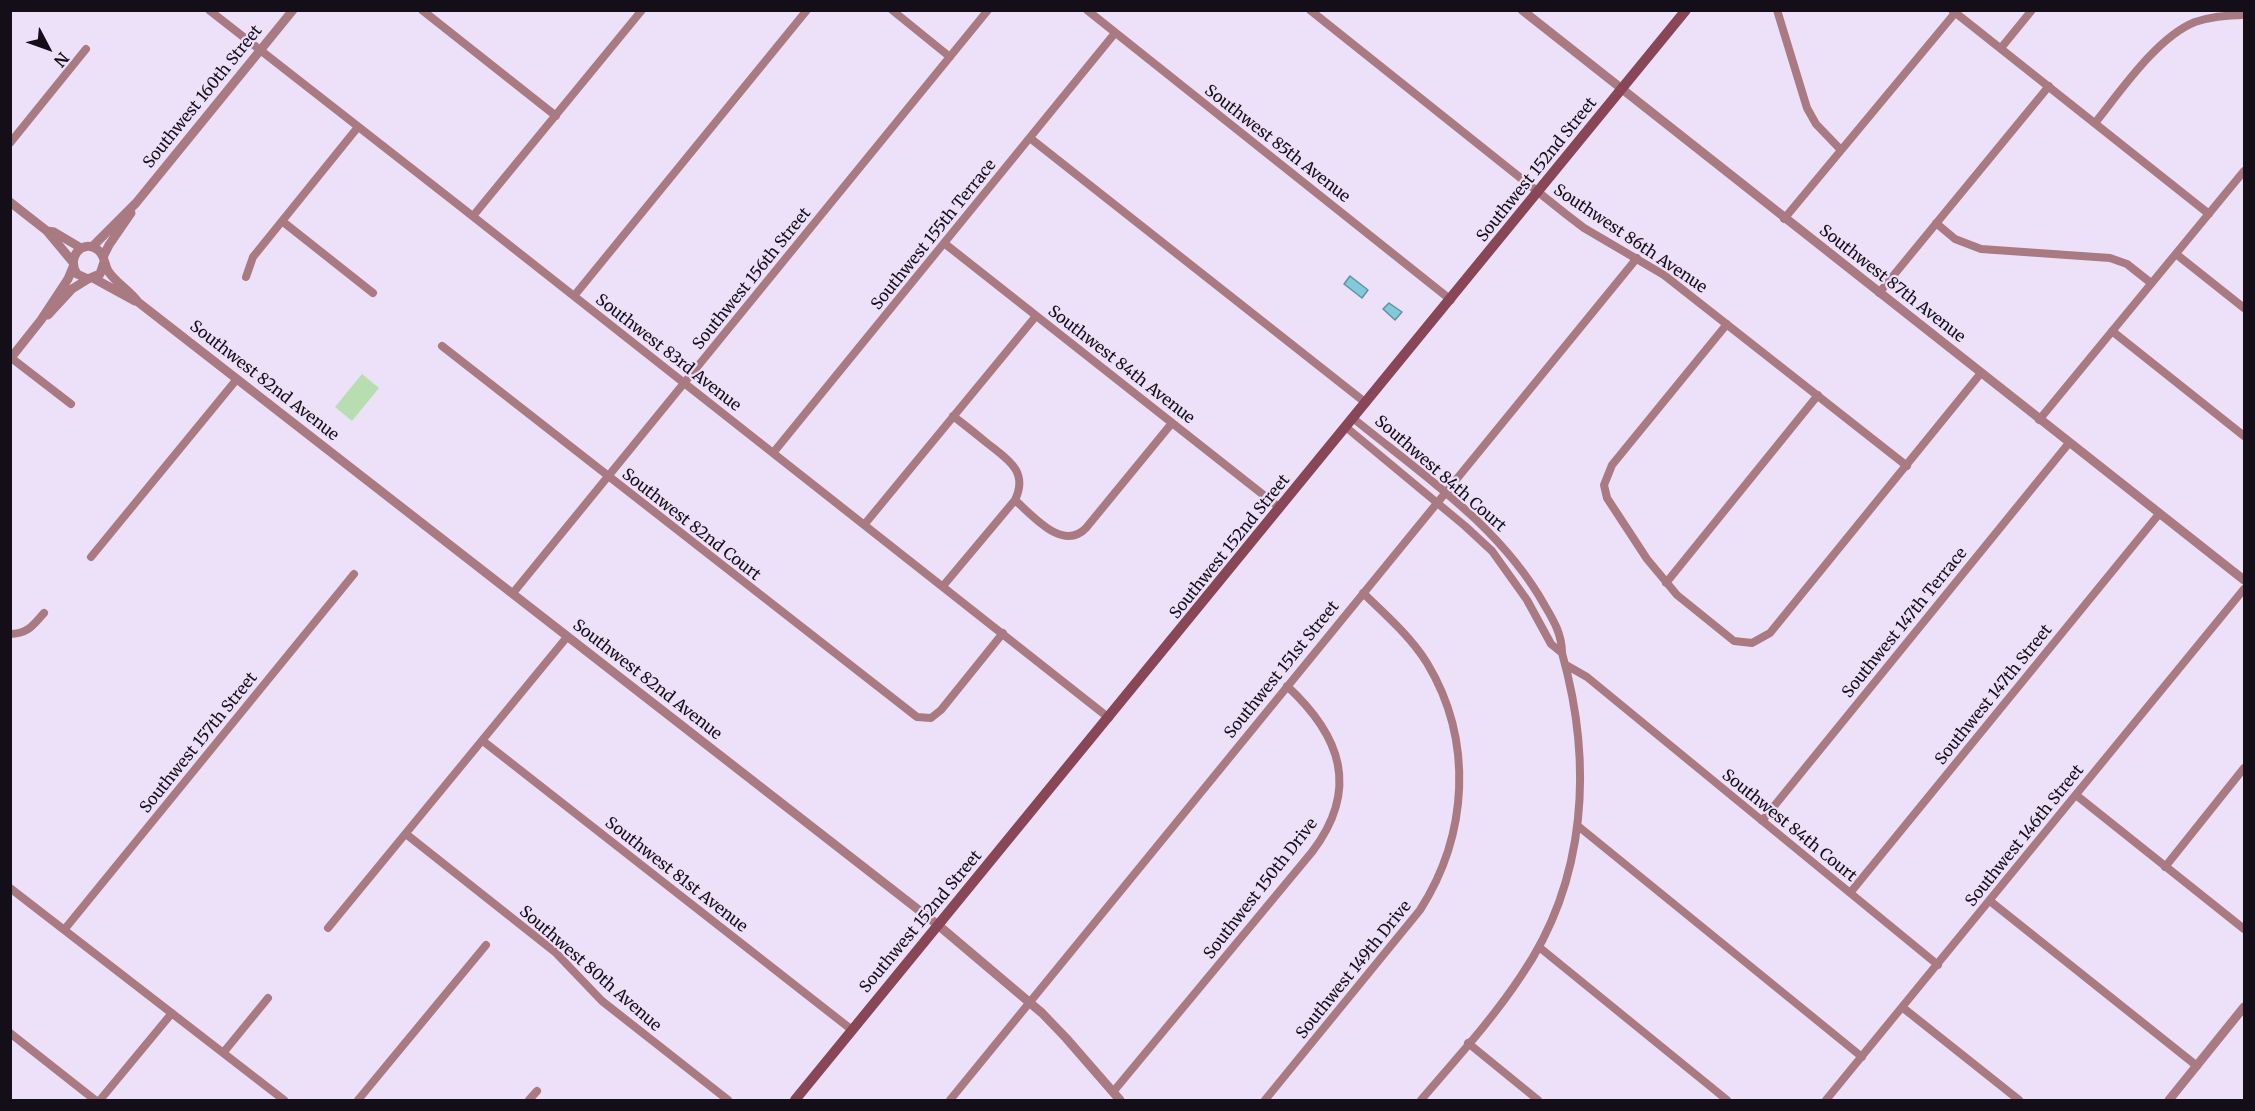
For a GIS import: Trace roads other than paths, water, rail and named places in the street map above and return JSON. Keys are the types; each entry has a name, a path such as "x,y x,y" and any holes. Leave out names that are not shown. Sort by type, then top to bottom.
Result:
{"main road":[{"name":"Southwest 152nd Street","path":"795,1101 1686,10"}],"street":[{"name":"Southwest 83rd Avenue","path":"208,10 1109,718"},
{"name":"Southwest 160th Street","path":"92,247 136,203 293,10"},
{"path":"422,10 556,116"},
{"path":"473,216 642,10"},
{"path":"574,296 807,10"},
{"path":"892,10 950,57"},
{"name":"Southwest 156th Street","path":"513,593 988,10"},
{"name":"Southwest 85th Avenue","path":"1087,10 1451,300"},
{"name":"Southwest 86th Avenue","path":"1310,10 1584,228 1664,275 1906,466"},
{"name":"Southwest 87th Avenue","path":"1522,10 2244,580"},
{"path":"1777,10 1807,108 1816,124 1840,149"},
{"path":"2001,48 2032,10"},
{"path":"1784,219 1954,11 2209,214"},
{"path":"2095,123 2151,55 2172,36 2200,21 2244,13"},
{"name":"Southwest 155th Terrace","path":"773,453 1115,33"},
{"path":"10,143 86,48"},
{"path":"1879,293 2049,86"},
{"path":"246,277 253,258 358,127"},
{"name":"Southwest 84th Court","path":"1030,138 1366,403"},
{"path":"2039,420 2244,171"},
{"path":"10,202 47,231 73,264 79,276 91,278"},
{"name":"Southwest 160th Street","path":"104,260 136,203"},
{"path":"282,220 373,293"},
{"path":"1936,223 1955,238 1981,249 2110,258 2127,264 2151,283"},
{"path":"41,320 72,289 101,272 104,260 99,251 92,247 81,248 54,232 47,231"},
{"name":"Southwest 84th Avenue","path":"944,243 1280,508"},
{"path":"70,404 11,358 41,320 68,279 75,254 81,248"},
{"path":"2176,254 2244,308"},
{"name":"Southwest 151st Street","path":"950,1101 1031,1002 1038,990 1636,258"},
{"name":"Southwest 82nd Avenue","path":"104,260 109,272 138,302 938,925 1031,1002 1066,1038 1120,1101"},
{"name":"Southwest 82nd Avenue","path":"91,278 109,285 128,299 138,302"},
{"path":"864,525 1036,316"},
{"path":"1727,324 1612,465 1606,478 1605,492 1616,514 1666,583 1728,638 1740,643 1752,644 1770,633 1981,373"},
{"path":"2112,331 2244,436"},
{"name":"Southwest 82nd Court","path":"442,346 906,711 917,717 931,718 941,710 1003,633"},
{"path":"90,557 237,379"},
{"path":"1666,583 1818,395"},
{"path":"943,586 1015,500 1020,480 1014,465 953,416"},
{"path":"1015,500 1054,532 1063,537 1072,538 1086,528 1172,423"},
{"name":"Southwest 84th Court","path":"1350,423 1444,492 1484,527 1521,568 1551,615 1562,640 1562,653"},
{"name":"Southwest 84th Court","path":"1350,423 1492,551 1527,600 1551,644 1562,653"},
{"name":"Southwest 147th Terrace","path":"1762,821 2069,443"},
{"name":"Southwest 147th Street","path":"1850,893 2159,514"},
{"name":"Southwest 157th Street","path":"64,930 354,574"},
{"name":"Southwest 146th Street","path":"1826,1101 2244,589"},
{"name":"Southwest 149th Drive","path":"1265,1101 1431,894 1446,860 1457,820 1460,792 1459,758 1452,721 1444,698 1427,662 1415,646 1363,592"},
{"path":"10,634 28,631 44,613"},
{"path":"328,928 567,637"},
{"path":"1421,1101 1514,987 1539,947 1564,890 1578,826 1581,790 1580,755 1566,665 1562,653"},
{"name":"Southwest 84th Court","path":"1566,665 1587,677 1938,965"},
{"name":"Southwest 150th Drive","path":"1113,1092 1312,852 1334,818 1340,779 1331,742 1312,711 1287,686"},
{"name":"Southwest 81st Avenue","path":"483,741 852,1030"},
{"path":"2165,867 2244,768"},
{"path":"2076,795 2244,929"},
{"path":"1578,826 1862,1057"},
{"name":"Southwest 80th Avenue","path":"406,834 555,952 602,1001 728,1101"},
{"path":"10,888 284,1101"},
{"path":"1990,901 2196,1066"},
{"path":"358,1101 486,945"},
{"path":"1539,947 1727,1101"},
{"path":"223,1053 268,998"},
{"path":"1902,1007 2019,1101"},
{"path":"2169,1101 2244,1007"},
{"path":"100,1101 172,1013"},
{"path":"10,1033 94,1101"},
{"path":"1468,1043 1538,1101"},
{"path":"529,1101 537,1091"}],"water":[{"path":"1350,276 1368,290 1362,298 1344,284"},
{"path":"1389,303 1402,312 1395,320 1383,309"}]}
